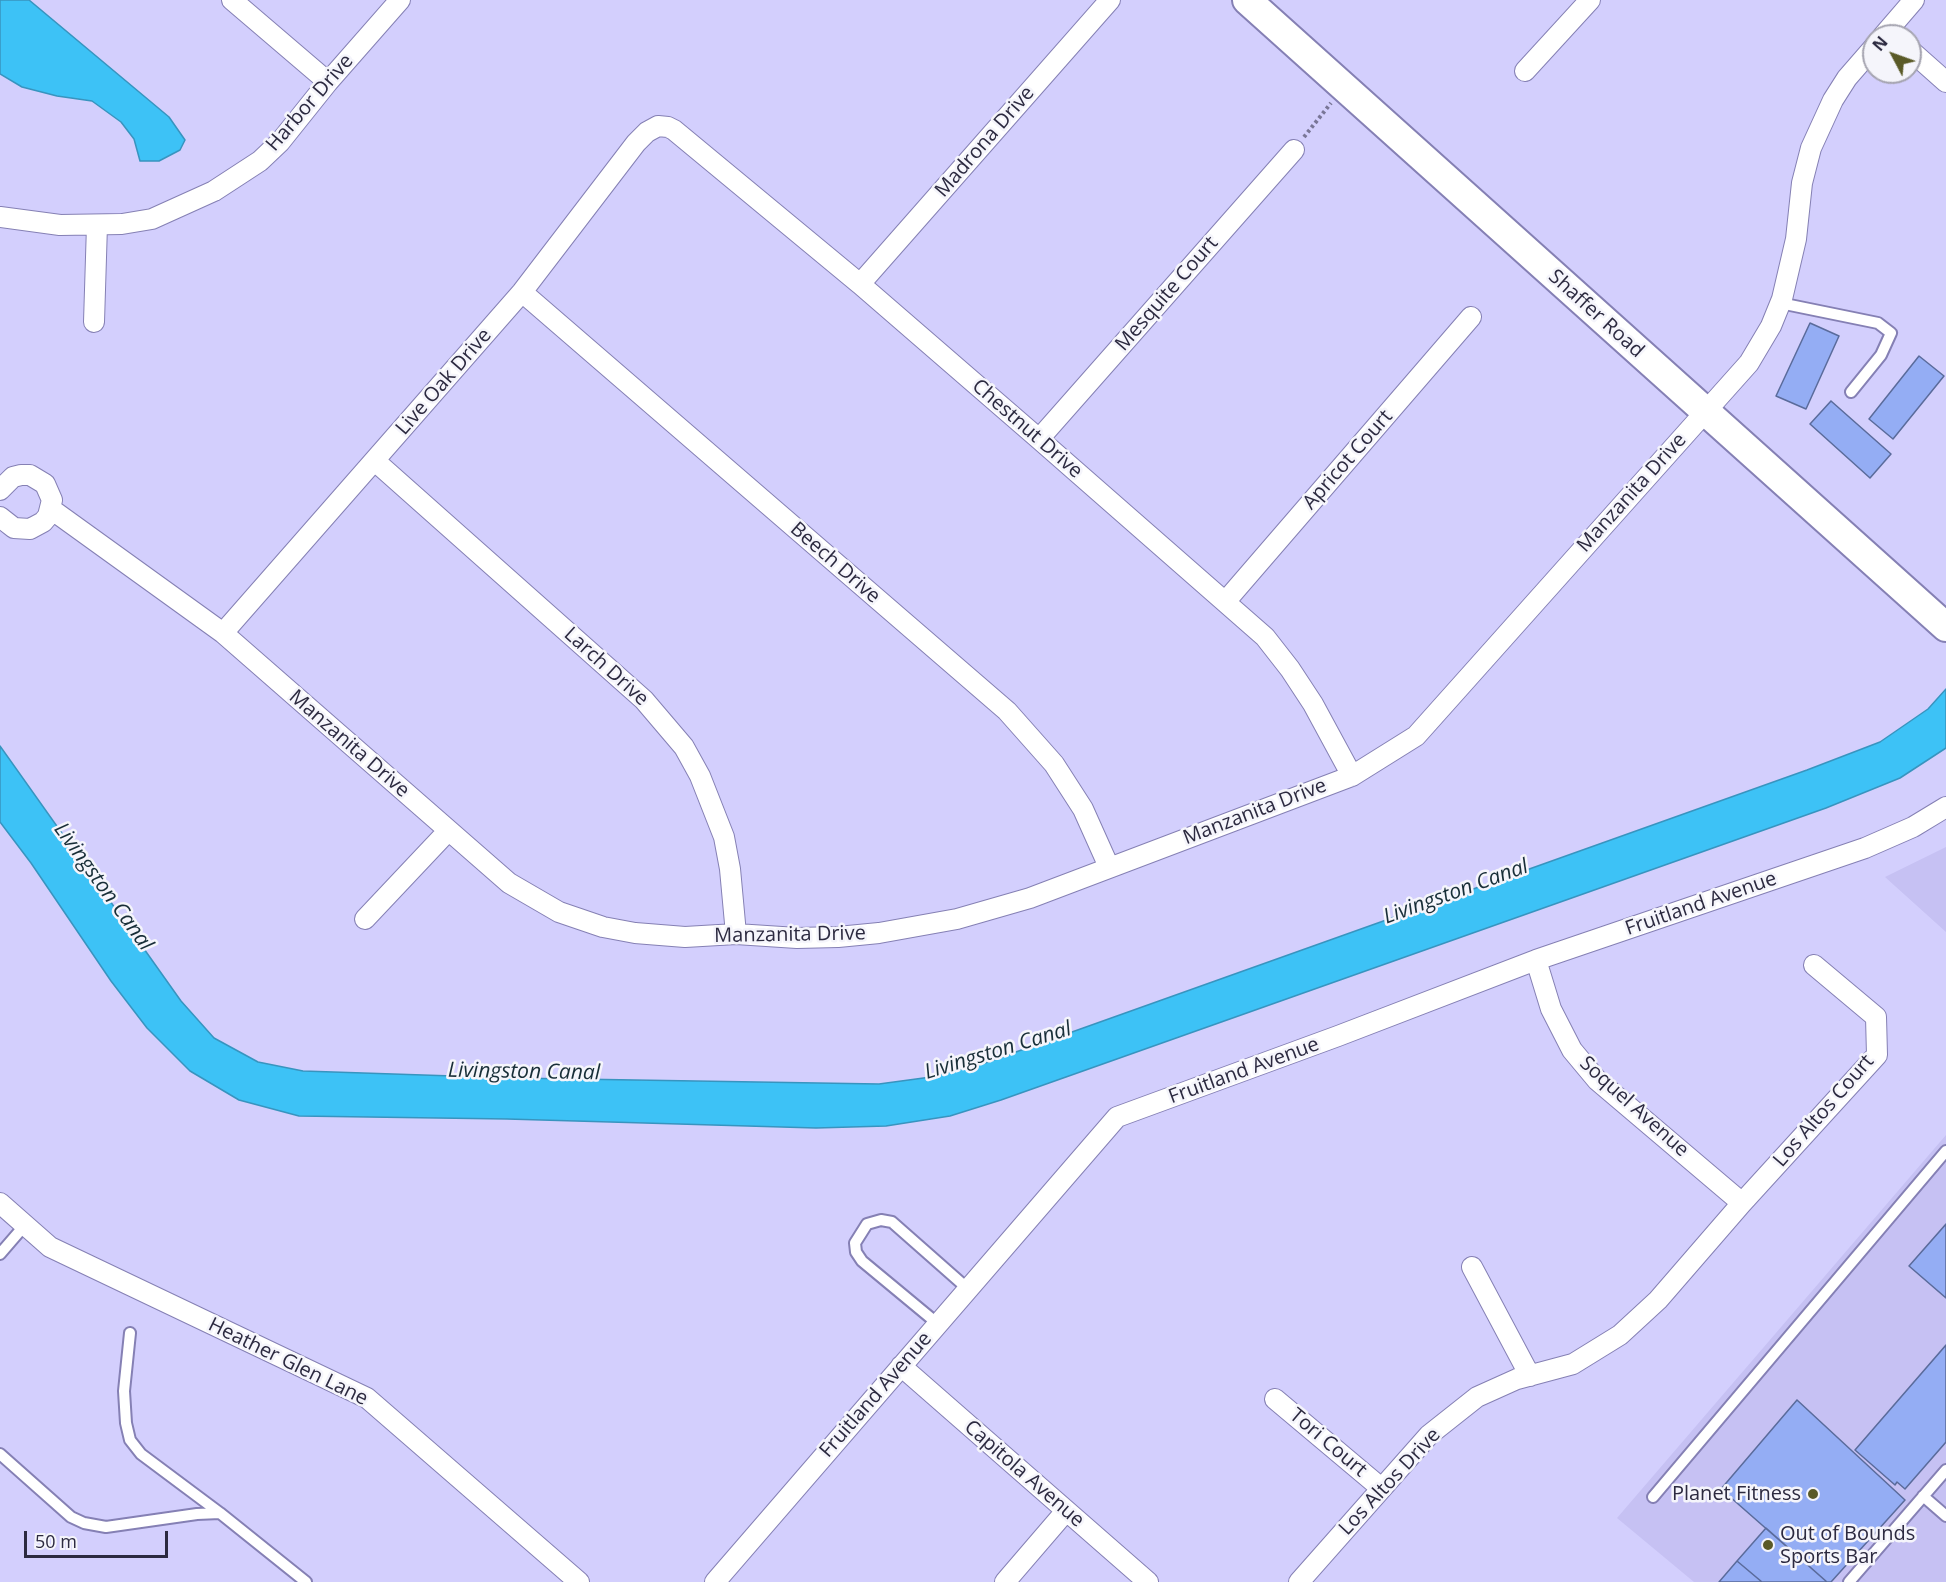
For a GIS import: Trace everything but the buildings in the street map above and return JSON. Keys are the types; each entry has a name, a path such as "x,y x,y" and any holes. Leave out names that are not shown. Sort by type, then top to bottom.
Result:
{"main road":[{"name":"Shaffer Road","path":"1247,0 1946,627"}],"street":[{"path":"232,0 328,82"},
{"name":"Harbor Drive","path":"0,217 60,225 122,224 152,219 214,191 260,161 280,142 328,82 400,0"},
{"name":"Madrona Drive","path":"860,284 1110,0"},
{"path":"1525,71 1590,0"},
{"path":"1896,24 1914,0"},
{"name":"Manzanita Drive","path":"51,509 223,633 509,883 559,912 603,927 635,933 685,937 736,934 796,938 838,937 879,933 957,919 1030,898 1352,776 1416,736 1749,363 1771,326 1780,303 1796,239 1802,183 1811,148 1833,100 1847,78 1862,61"},
{"path":"1922,61 1946,82"},
{"name":"Chestnut Drive","path":"658,126 674,130 860,284 1039,438 1264,637 1290,669 1313,704 1352,776"},
{"name":"Live Oak Drive","path":"223,633 522,292 636,143 647,132 658,126"},
{"name":"Mesquite Court","path":"1039,438 1294,150"},
{"path":"94,322 97,225"},
{"name":"Beech Drive","path":"522,292 1007,711 1054,764 1083,809 1109,867"},
{"name":"Apricot Court","path":"1225,602 1471,317"},
{"name":"Larch Drive","path":"375,461 644,700 678,739 700,776 724,837 730,869 736,934"},
{"path":"0,516 14,528 30,529 43,522 51,509 50,491 39,478 30,475 4,482"},
{"name":"Fruitland Avenue","path":"715,1582 1117,1117 1536,960 1864,848 1913,827 1946,807"},
{"path":"365,919 448,831"},
{"name":"Soquel Avenue","path":"1536,960 1551,1009 1572,1050 1598,1080 1742,1203"},
{"name":"Los Altos Court","path":"1742,1203 1877,1055 1876,1017 1814,965"},
{"name":"Heather Glen Lane","path":"0,1203 50,1247 367,1398 579,1582"},
{"name":"Los Altos Drive","path":"1299,1582 1429,1435 1477,1397 1530,1376 1573,1364 1620,1335 1658,1300 1742,1203"},
{"path":"1472,1267 1530,1376"},
{"name":"Capitola Avenue","path":"901,1366 1148,1582"},
{"name":"Tori Court","path":"1275,1399 1381,1488"},
{"path":"1005,1582 1066,1511"}],"lane":[{"path":"1780,303 1878,323 1891,333 1881,355 1851,392"},
{"path":"1653,1497 1946,1151"},
{"path":"938,1324 862,1261 856,1252 855,1244 867,1224 881,1220 892,1222 968,1289"},
{"path":"0,1254 25,1225"},
{"path":"130,1334 124,1391 126,1423 130,1440 141,1454 220,1513 306,1582"},
{"path":"0,1454 71,1517 84,1523 106,1527 197,1514 220,1513"},
{"path":"1849,1582 1946,1470"},
{"path":"1923,1496 1946,1516"}],"path":[{"path":"1294,150 1344,87"}],"shaded area":[{"path":"1946,847 1946,932 1885,877"},
{"path":"1946,1135 1946,1582 1694,1582 1617,1518"}],"water":[{"path":"0,0 29,0 169,117 185,140 180,150 159,161 140,161 134,139 121,122 92,101 57,96 22,87 0,74"},
{"path":"1946,689 1946,748 1900,778 1826,808 1001,1100 950,1116 886,1126 816,1128 507,1119 299,1116 239,1100 190,1071 147,1028 111,981 31,863 0,822 0,746 181,1001 214,1038 258,1062 303,1071 513,1078 879,1084 931,1077 985,1063 1807,770 1880,742 1928,709"}],"place":[{"name":"Planet Fitness","path":"1813,1494"},
{"name":"Out of Bounds Sports Bar","path":"1768,1545"}],"water label":[{"name":"Livingston Canal","path":"103,887"},
{"name":"Livingston Canal","path":"1456,892"},
{"name":"Livingston Canal","path":"998,1051"},
{"name":"Livingston Canal","path":"524,1072"}]}
